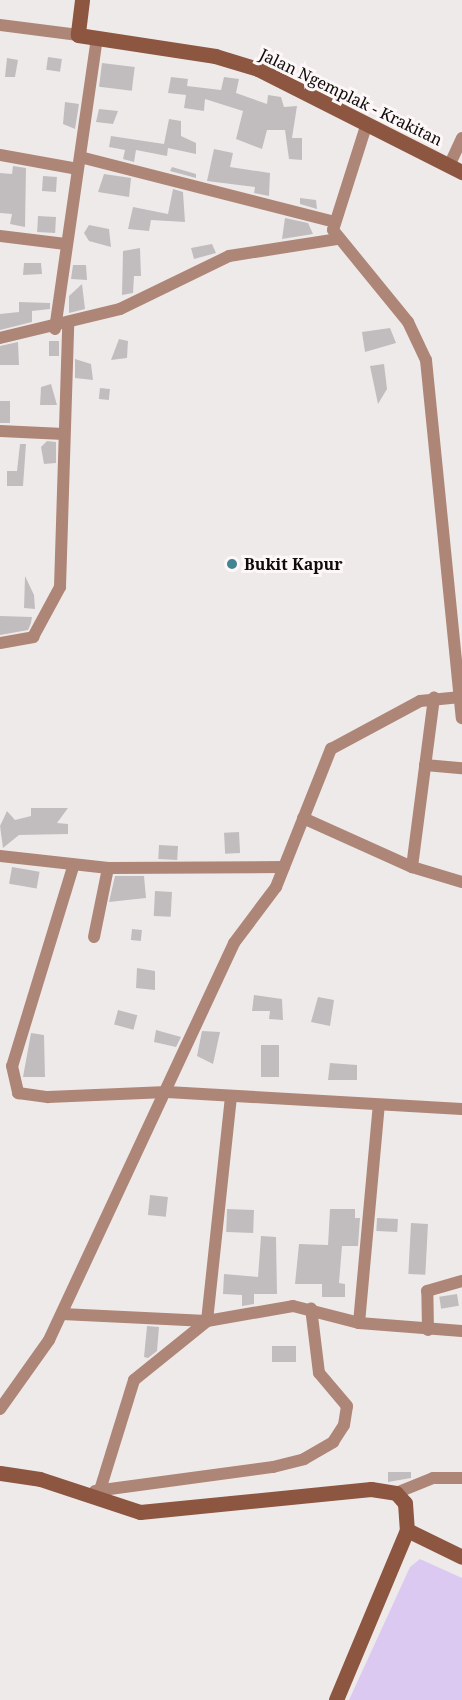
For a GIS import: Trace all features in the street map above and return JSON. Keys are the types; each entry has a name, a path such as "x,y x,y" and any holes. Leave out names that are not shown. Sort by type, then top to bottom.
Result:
{"street":[{"path":"0,25 78,35 82,0"},
{"name":"Jalan Ngemplak - Krakitan","path":"78,35 244,64 367,123 455,169"},
{"path":"55,329 97,37"},
{"path":"367,123 332,221 337,240 398,307 426,360 462,718"},
{"path":"455,169 462,138"},
{"path":"0,155 79,163 332,221"},
{"path":"0,236 66,244"},
{"path":"0,338 68,326 120,309 229,256 337,240"},
{"path":"0,643 33,638 56,602 68,326"},
{"path":"0,431 64,434"},
{"path":"0,1409 38,1359 62,1314 167,1092 234,943 273,894 333,745 434,697 461,691"},
{"path":"412,867 434,697"},
{"path":"425,765 462,768"},
{"path":"303,818 412,867 462,882"},
{"path":"0,856 73,867 284,867"},
{"path":"73,867 12,1066 14,1087 25,1096 167,1092 231,1098 462,1109"},
{"path":"94,937 108,868"},
{"path":"100,1490 134,1380 207,1321 231,1098"},
{"path":"359,1323 379,1105"},
{"path":"428,1330 427,1291 462,1281"},
{"path":"62,1314 207,1321 242,1311 310,1308 359,1323 462,1331"},
{"path":"81,1492 273,1467 304,1459 333,1442 344,1425 347,1406 319,1373 310,1308"},
{"path":"0,1473 81,1492 140,1512 371,1489 396,1493 433,1478 462,1478"},
{"path":"336,1700 407,1530 405,1503 396,1493"},
{"path":"407,1530 462,1557"}],"shaded area":[{"path":"420,1559 462,1578 462,1700 349,1700 410,1567"}],"building":[{"path":"48,57 62,59 60,72 46,70"},
{"path":"7,58 18,60 15,77 5,77"},
{"path":"102,63 135,67 132,91 99,87"},
{"path":"171,77 188,79 187,86 221,90 224,77 239,79 236,93 267,104 268,95 281,97 284,107 297,106 292,138 302,138 302,160 289,159 285,130 267,130 262,149 236,139 243,111 205,99 204,111 184,108 186,95 168,93"},
{"path":"65,102 79,104 75,129 63,124"},
{"path":"99,109 118,111 113,124 96,122"},
{"path":"169,119 181,121 181,136 196,143 196,154 168,148 167,156 136,150 134,162 123,159 125,150 109,147 111,136 164,144"},
{"path":"214,149 233,153 230,167 270,173 269,196 254,193 255,187 207,181"},
{"path":"13,166 26,168 25,227 10,224 12,214 0,213 0,173 12,174"},
{"path":"172,167 196,174 196,178 170,171"},
{"path":"104,174 131,178 129,197 98,192"},
{"path":"43,176 57,177 56,192 42,191"},
{"path":"173,189 183,192 185,222 151,220 149,231 128,229 133,207 168,214"},
{"path":"300,198 316,200 317,209 300,204"},
{"path":"38,216 56,217 55,233 37,232"},
{"path":"285,218 308,223 313,234 282,239"},
{"path":"89,225 109,229 111,247 89,241 84,233"},
{"path":"212,244 216,253 194,259 191,248"},
{"path":"140,248 141,276 134,276 133,293 122,295 123,251"},
{"path":"24,263 41,263 42,274 23,275"},
{"path":"73,265 86,265 87,280 71,279"},
{"path":"82,284 85,309 69,313 69,296"},
{"path":"19,302 50,303 50,309 32,311 32,322 0,330 0,314 19,312"},
{"path":"390,328 396,343 365,352 362,332"},
{"path":"119,339 128,341 127,358 111,360"},
{"path":"49,341 59,341 59,356 49,356"},
{"path":"18,342 19,365 0,365 0,346"},
{"path":"75,359 91,364 93,380 75,378"},
{"path":"384,364 387,389 378,404 370,366"},
{"path":"51,384 57,405 40,405 41,387"},
{"path":"100,388 110,389 109,400 99,399"},
{"path":"0,401 10,401 10,423 0,423"},
{"path":"47,441 56,442 56,463 44,464 41,447"},
{"path":"20,444 26,444 23,486 7,486 7,471 17,471"},
{"path":"25,576 34,595 35,609 24,608"},
{"path":"0,616 32,617 28,630 0,635"},
{"path":"31,808 68,808 57,823 68,824 68,834 19,835 3,848 0,826 7,811 15,820 31,816"},
{"path":"239,832 240,853 225,854 224,833"},
{"path":"159,845 178,846 177,860 158,859"},
{"path":"12,867 40,872 37,889 9,884"},
{"path":"115,876 144,876 146,898 109,902"},
{"path":"155,891 172,892 171,917 154,916"},
{"path":"132,929 142,930 141,941 131,940"},
{"path":"137,968 155,971 155,990 136,988"},
{"path":"254,995 282,999 283,1020 269,1019 270,1011 252,1011"},
{"path":"318,997 334,1000 330,1026 311,1022"},
{"path":"118,1010 137,1015 133,1030 114,1024"},
{"path":"156,1030 181,1037 176,1047 154,1042"},
{"path":"202,1031 220,1032 213,1064 197,1056"},
{"path":"31,1033 44,1035 45,1077 23,1077"},
{"path":"261,1045 279,1045 279,1077 261,1077"},
{"path":"330,1063 357,1065 357,1080 328,1080"},
{"path":"150,1195 168,1197 166,1217 148,1215"},
{"path":"227,1209 254,1210 253,1233 226,1232"},
{"path":"330,1209 355,1209 355,1218 360,1218 358,1246 342,1246 339,1283 345,1284 345,1297 322,1297 322,1284 295,1284 299,1244 328,1245"},
{"path":"377,1218 398,1219 397,1232 376,1231"},
{"path":"411,1223 428,1224 425,1275 408,1274"},
{"path":"261,1236 276,1237 277,1294 254,1294 254,1304 242,1306 242,1295 223,1294 224,1274 258,1277"},
{"path":"457,1294 459,1306 441,1309 439,1297"},
{"path":"147,1326 159,1327 157,1351 148,1358 144,1357"},
{"path":"272,1346 296,1346 296,1362 272,1362"},
{"path":"388,1472 411,1472 411,1478 388,1482"}],"place":[{"name":"Bukit Kapur","path":"232,564"}]}
